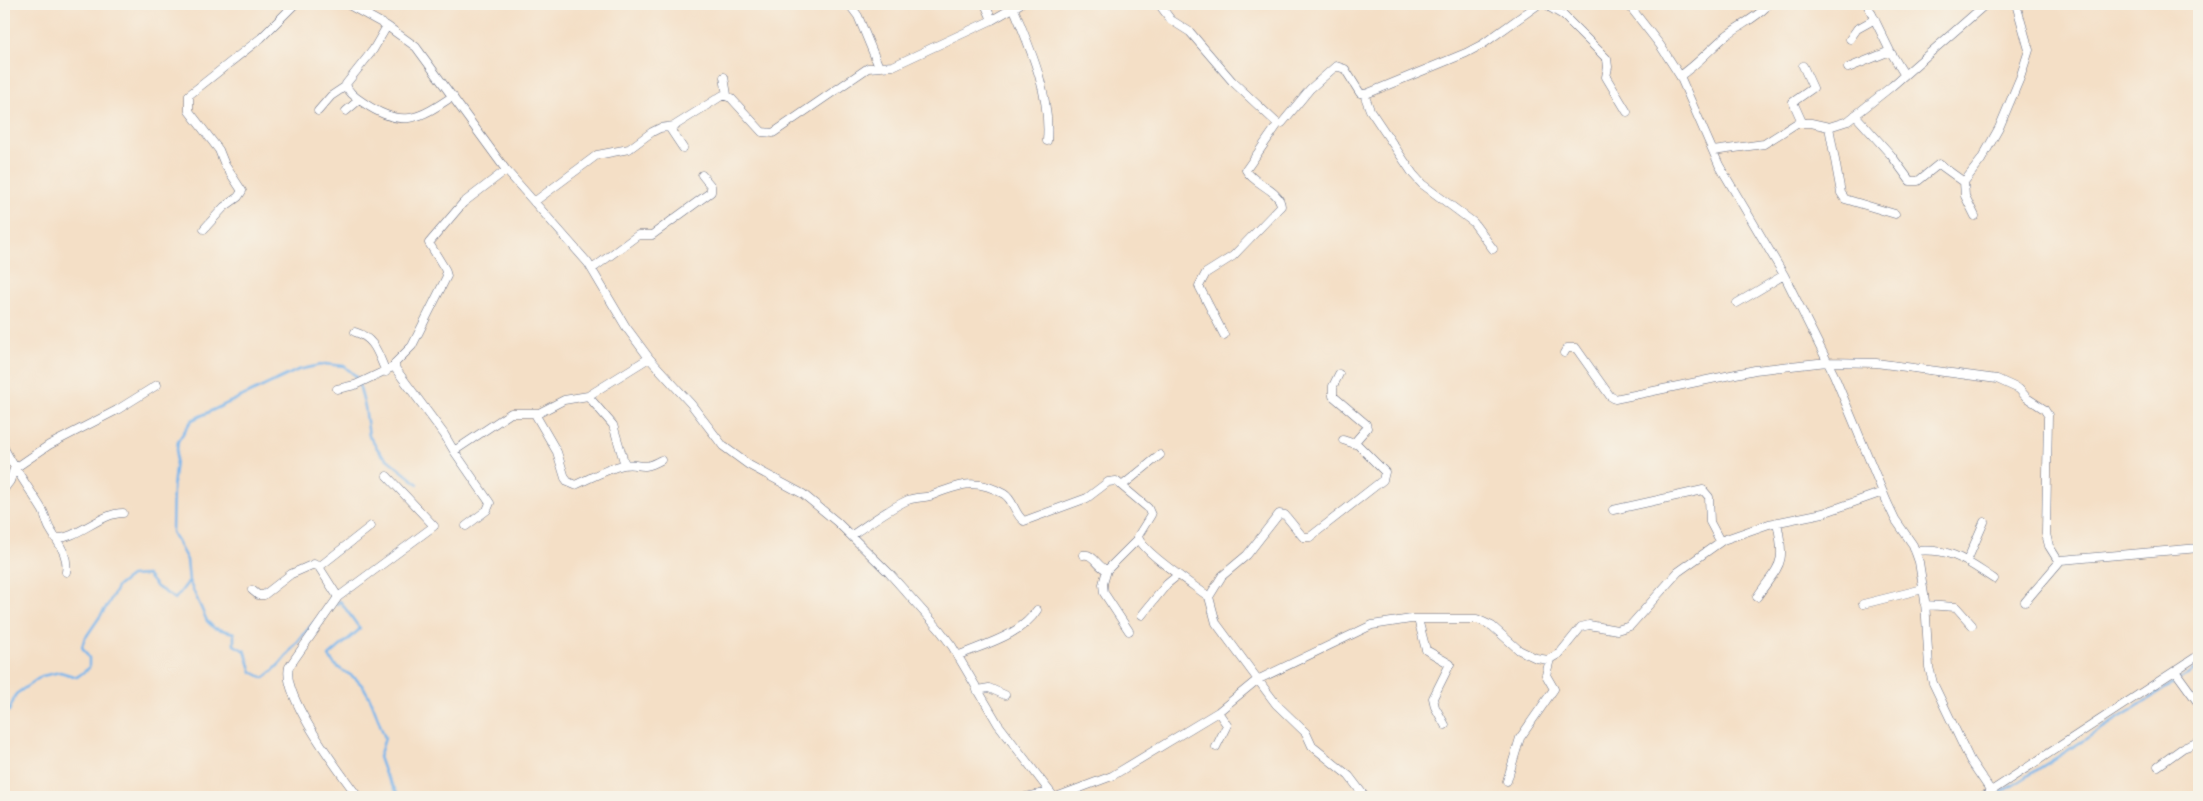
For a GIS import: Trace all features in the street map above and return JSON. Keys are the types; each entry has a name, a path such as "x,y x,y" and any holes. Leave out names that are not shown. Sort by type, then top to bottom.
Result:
{"street":[{"path":"204,229 224,206 238,197 242,191 224,165 219,150 188,111 189,95 260,38 295,4"},
{"path":"347,4 387,26 413,44 506,170 592,269 626,327 649,358 691,404 727,450 803,494 852,535 939,629 998,724 1053,796"},
{"path":"364,13 376,4"},
{"path":"849,4 858,16 879,67"},
{"path":"985,4 992,20"},
{"path":"1159,4 1171,20 1190,32 1232,81 1278,124"},
{"path":"1364,94 1466,53 1483,44 1539,4"},
{"path":"1547,4 1550,8 1563,15 1607,58 1606,77 1627,112"},
{"path":"1628,4 1680,76 1719,165 1784,275 1827,362 1895,519 1915,550 1923,589 1929,667 1933,684 1970,760 1993,794"},
{"path":"1867,4 1890,51 1904,74"},
{"path":"1713,151 1764,144 1802,122 1829,127 1840,125 1855,115 1986,4"},
{"path":"1975,216 1965,196 1964,182 1981,160 1999,128 2020,78 2029,50 2016,4"},
{"path":"724,77 727,95 762,132 772,133 871,66 893,66 992,20 1017,6 1045,99 1048,127 1047,141"},
{"path":"1680,76 1695,67 1725,36 1752,20 1765,8"},
{"path":"1850,39 1857,28 1875,19"},
{"path":"318,111 331,96 346,86 387,26"},
{"path":"1848,68 1890,51"},
{"path":"1224,335 1199,286 1206,273 1233,256 1281,206 1279,200 1251,178 1246,170 1278,124 1282,123 1310,89 1336,66 1345,69 1358,90 1364,94 1370,110 1413,174 1422,184 1472,222 1493,249"},
{"path":"1802,122 1793,102 1814,88 1803,66"},
{"path":"346,86 359,100 374,110 401,118 424,115 453,96"},
{"path":"534,202 597,155 626,150 652,132 679,123 718,97 727,95"},
{"path":"346,111 359,100"},
{"path":"1855,115 1891,155 1910,181 1918,181 1939,164 1964,182"},
{"path":"669,127 683,148"},
{"path":"1829,127 1841,193 1845,199 1895,214"},
{"path":"337,389 355,385 386,372 395,366 397,360 412,346 447,276 446,269 429,243 463,203 506,170"},
{"path":"592,269 638,235 652,236 711,192 712,186 702,174"},
{"path":"1737,303 1784,275"},
{"path":"355,332 363,334 373,342 386,372"},
{"path":"1564,353 1567,348 1576,348 1610,396 1615,399 1755,370 1827,362 1876,363 1997,379 2014,386 2027,398 2044,409 2048,416 2046,534 2049,546 2058,562"},
{"path":"454,451 511,414 535,414 564,400 588,396 649,358"},
{"path":"395,366 444,434 490,503 487,510 466,526"},
{"path":"1339,374 1333,386 1333,396 1366,424 1367,428 1354,442"},
{"path":"4,489 10,482 14,469 49,445 117,410 158,385"},
{"path":"588,396 613,425 625,465"},
{"path":"535,414 557,452 565,478 571,484 575,485 603,471 625,465 644,468 661,460"},
{"path":"1209,597 1222,576 1247,555 1278,514 1285,514 1303,537 1310,537 1383,480 1385,472 1354,442 1343,440"},
{"path":"4,448 14,469 42,510 66,557 66,572"},
{"path":"1123,485 1160,455"},
{"path":"358,797 310,729 286,677 289,668 338,597 434,526 387,476"},
{"path":"852,535 909,500 923,498 964,483 978,483 1003,493 1008,497 1012,507 1024,521 1087,498 1112,481 1123,485 1148,508 1151,515 1138,539 1108,570 1102,584 1104,593 1129,631"},
{"path":"1613,510 1703,490 1709,497 1710,522 1720,541"},
{"path":"1026,797 1053,796 1112,776 1218,712 1258,680 1372,625 1418,619 1477,619 1492,626 1519,650 1536,658 1550,659 1560,653 1581,627 1589,625 1617,630 1630,626 1671,578 1720,541 1777,522 1823,513 1883,492"},
{"path":"55,538 68,535 112,513 123,513"},
{"path":"1757,597 1781,562 1781,545 1777,522"},
{"path":"1966,561 1984,522"},
{"path":"319,567 371,526"},
{"path":"1138,539 1142,545 1178,575 1209,597 1216,623 1258,680 1285,714 1306,733 1312,746 1349,776 1365,797"},
{"path":"2025,602 2058,562 2072,558 2199,548"},
{"path":"1915,550 1942,550 1966,561 1994,579"},
{"path":"1083,555 1091,556 1102,568 1108,570"},
{"path":"252,590 258,595 264,595 306,567 314,564 319,567 338,597"},
{"path":"1142,616 1167,584 1178,575"},
{"path":"1862,604 1923,589"},
{"path":"1925,605 1956,607 1972,625"},
{"path":"957,656 1028,624 1038,610"},
{"path":"1418,619 1426,650 1450,664 1434,698 1435,707 1445,725"},
{"path":"1982,797 1993,794 2178,674 2199,655"},
{"path":"1507,780 1520,738 1554,689 1546,675 1550,659"},
{"path":"2178,674 2199,704"},
{"path":"977,690 989,688 1005,695"},
{"path":"1216,747 1227,725 1218,712"},
{"path":"2158,766 2182,748 2199,742"}],"waterway":[{"path":"4,713 9,711 16,694 42,676 60,672 77,677 89,668 89,658 82,647 84,640 118,586 131,576 147,575 157,587 175,599 189,581 187,560 172,532 173,488 178,441 192,420 298,370 325,364 344,366 357,377 365,407 369,436 381,454 418,484"},
{"path":"189,581 207,621 214,628 234,633 234,645 245,651 252,672 264,678 279,665 319,618"},
{"path":"337,604 340,601 360,629 329,656 338,667 363,686 371,700 385,738 379,757 385,774 400,797"},
{"path":"1996,796 2199,667"}]}
